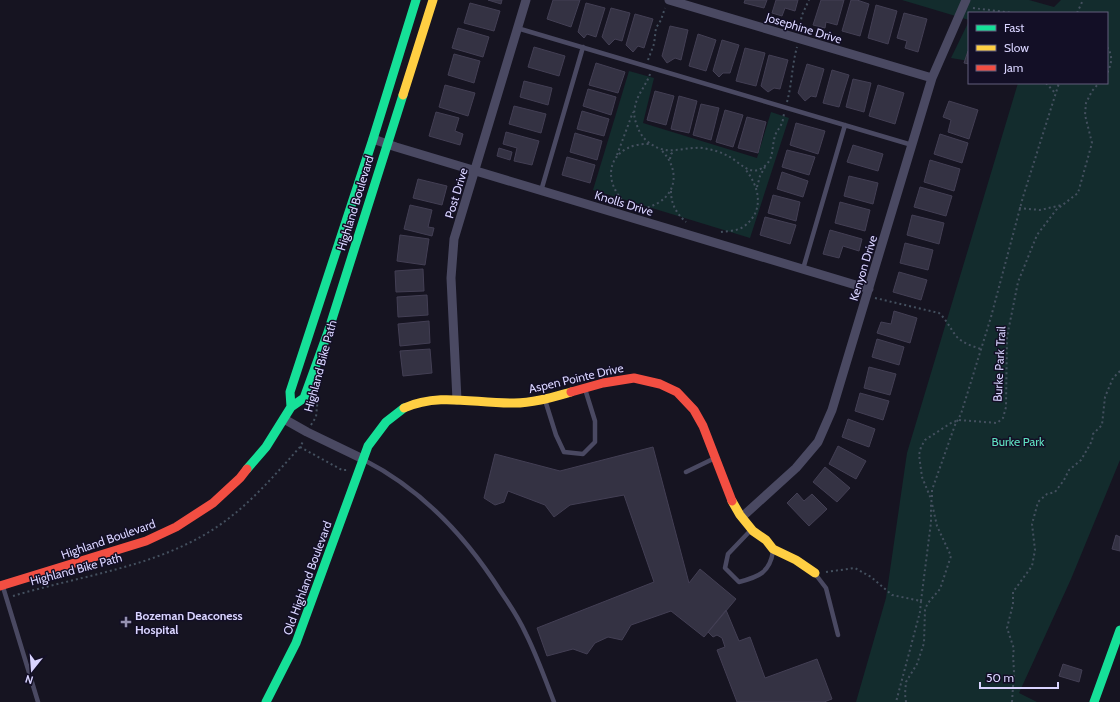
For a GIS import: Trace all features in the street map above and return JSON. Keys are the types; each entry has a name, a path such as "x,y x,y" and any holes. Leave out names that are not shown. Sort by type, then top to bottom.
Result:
{"main road":[{"name":"Highland Boulevard","path":"291,406 290,392 373,139 416,0"},
{"name":"Highland Boulevard","path":"1,586 146,541 176,527 213,503 240,478 266,447 291,406 304,398 328,332 386,144 433,0"},
{"name":"Aspen Pointe Drive","path":"363,459 375,434 383,424 399,410 412,404 430,400 527,402 545,399 596,384 634,378 650,381 668,388 682,396 698,415 716,458 730,498 751,530"},
{"name":"Old Highland Boulevard","path":"266,702 296,643 363,459"},
{"path":"751,530 765,539 774,550 799,561 815,574"},
{"path":"1094,702 1120,630"}],"street":[{"name":"Post Drive","path":"457,400 451,278 454,239 526,0"},
{"name":"Josephine Drive","path":"669,0 932,78"},
{"name":"Kenyon Drive","path":"742,517 796,468 818,442 832,410 932,78 965,2"},
{"name":"Knolls Drive","path":"373,139 803,269 868,292"},
{"path":"284,419 307,432 363,459"}],"lane":[{"path":"517,28 912,145"},
{"path":"541,191 583,47"},
{"path":"803,269 845,125"},
{"path":"545,399 556,435 564,452 583,454 595,442 595,421 585,388"},
{"path":"686,472 716,458"},
{"path":"363,459 397,479 417,494 468,545 489,573 526,633 554,702"},
{"path":"751,530 728,554 725,568 739,582 757,578 767,569 774,550"},
{"path":"815,574 826,588 838,635"},
{"path":"1,586 38,702"}],"path":[{"path":"646,66 654,44 656,28 662,20 669,0"},
{"path":"744,168 756,171 765,166 770,161 772,156 774,138 782,124 790,91 802,15 809,0"},
{"path":"1077,12 1083,0"},
{"path":"965,2 972,8 999,12"},
{"path":"1108,49 1111,54 1108,71"},
{"path":"625,203 619,197 613,186 611,172 625,137 638,95 648,80 652,68"},
{"path":"1047,84 1055,93"},
{"name":"Burke Park Trail","path":"896,702 920,612 932,490 957,420 961,414 981,349 1020,208 1058,84"},
{"name":"Burke Park Trail","path":"906,702 906,682 917,664 924,642 926,609 928,603 940,589 951,556 937,526 931,499 922,477 919,455 921,447 925,440 957,420 997,423 1003,418 1006,407 1007,337 1018,282 1037,236 1056,210 1078,193 1092,149 1092,139 1085,110 1088,97 1098,84"},
{"path":"634,109 634,117 640,132 652,144 667,150 698,148 714,151 729,157 744,168 750,175 757,188"},
{"path":"616,159 630,146 638,144 652,144"},
{"path":"659,148 670,161 674,172 671,190 673,204 678,214 686,222"},
{"path":"670,161 671,154 678,150"},
{"path":"721,232 742,228 753,216 758,204 757,188 760,176 765,166"},
{"path":"643,208 658,203 671,190"},
{"name":"Burke Park Trail","path":"1020,208 1040,210 1063,204"},
{"path":"868,292 938,313 943,317 961,341 981,349"},
{"path":"1012,702 1014,649 1007,628 1013,604 1013,592 1032,566 1035,550 1032,524 1038,502 1047,494 1055,492 1069,470 1081,460 1092,441 1093,434 1102,425 1105,397 1113,378 1120,371"},
{"name":"Highland Bike Path","path":"6,598 136,563 196,539 228,519 247,503 300,447 316,417 316,406 320,390"},
{"path":"815,574 854,568 871,577 892,595 921,602"}],"green space":[{"name":"Burke Park","path":"902,0 1029,0 1054,7 1061,0 1120,0 1120,460 1071,579 1019,693 1037,702 856,702 886,598 907,453 1018,84 1108,84 1108,12 968,12 968,20"},
{"path":"968,23 968,61 951,58"},
{"path":"629,71 654,78 643,123 757,158 771,112 789,118 750,238 593,190"}],"building":[{"path":"488,0 502,0 501,4"},
{"path":"553,0 580,0 571,27 547,19"},
{"path":"745,0 767,0 764,8 744,3"},
{"path":"776,0 798,0 795,11 785,8 782,16 772,13"},
{"path":"821,0 844,0 837,25 826,22 825,28 813,25"},
{"path":"851,0 857,0 869,4 860,36 842,31"},
{"path":"470,3 500,11 494,31 464,23"},
{"path":"586,3 605,8 596,37 587,34 584,38 578,32"},
{"path":"876,5 897,11 888,44 868,38"},
{"path":"611,8 630,13 622,41 615,39 609,45 602,37"},
{"path":"904,13 927,19 918,52 905,48 907,41 897,38"},
{"path":"635,14 653,19 644,48 638,46 633,52 626,45"},
{"path":"670,26 688,30 681,60 675,58 667,63 662,56"},
{"path":"458,28 489,37 483,57 452,48"},
{"path":"698,34 716,40 706,71 689,66"},
{"path":"722,40 739,45 730,73 723,73 719,77 713,71"},
{"path":"534,47 565,56 559,76 528,67"},
{"path":"745,48 765,53 756,86 736,81"},
{"path":"968,51 968,64 964,63"},
{"path":"454,54 480,61 474,83 448,75"},
{"path":"769,55 788,60 780,89 774,88 768,92 761,86"},
{"path":"596,63 625,72 618,93 589,85"},
{"path":"807,64 824,69 816,97 811,96 805,101 798,93"},
{"path":"832,70 849,75 839,107 823,103"},
{"path":"853,79 871,83 864,112 846,107"},
{"path":"524,81 552,88 548,105 520,97"},
{"path":"445,85 475,93 468,116 439,107"},
{"path":"878,85 904,93 895,124 869,116"},
{"path":"588,89 616,97 611,115 583,106"},
{"path":"655,91 674,96 666,125 647,120"},
{"path":"679,96 697,101 689,133 671,129"},
{"path":"949,101 978,110 969,139 948,132 951,120 943,117"},
{"path":"701,104 719,108 711,140 693,135"},
{"path":"514,106 546,114 541,133 509,124"},
{"path":"725,110 743,115 733,147 716,142"},
{"path":"582,111 609,119 604,136 577,129"},
{"path":"436,112 459,118 455,131 463,134 460,145 429,136"},
{"path":"747,117 766,122 758,153 738,148"},
{"path":"796,123 825,131 818,154 790,145"},
{"path":"506,132 539,141 532,165 514,161 517,148 503,144"},
{"path":"575,133 602,141 597,160 570,152"},
{"path":"940,134 968,143 962,163 934,154"},
{"path":"853,145 883,154 878,171 847,162"},
{"path":"499,148 512,152 510,160 497,156"},
{"path":"787,150 815,157 809,175 782,167"},
{"path":"567,157 595,165 590,183 562,175"},
{"path":"930,160 960,169 954,191 924,182"},
{"path":"782,172 808,181 803,197 777,189"},
{"path":"849,176 878,183 873,204 844,196"},
{"path":"418,179 447,186 442,205 413,198"},
{"path":"920,187 952,196 946,216 914,207"},
{"path":"773,195 800,202 796,221 768,213"},
{"path":"840,202 870,210 865,231 835,223"},
{"path":"410,205 432,210 428,227 434,228 432,236 404,229"},
{"path":"912,215 944,223 939,244 907,235"},
{"path":"765,217 796,225 790,244 760,235"},
{"path":"830,230 862,239 859,251 843,246 839,258 823,254"},
{"path":"400,235 429,239 425,265 397,261"},
{"path":"905,243 933,250 928,270 900,263"},
{"path":"423,269 424,291 396,292 395,271"},
{"path":"899,272 927,280 921,300 893,292"},
{"path":"427,295 428,315 398,317 397,297"},
{"path":"894,311 917,318 910,343 877,333 881,322 891,324"},
{"path":"429,321 430,343 400,346 398,324"},
{"path":"877,339 904,347 899,365 872,357"},
{"path":"430,349 432,373 403,376 400,351"},
{"path":"869,367 896,374 890,395 864,388"},
{"path":"860,393 889,401 883,420 855,411"},
{"path":"848,419 875,429 869,447 842,437"},
{"path":"838,446 866,461 856,479 829,464"},
{"path":"653,447 689,583 700,569 736,599 704,637 671,611 631,625 622,640 608,637 595,643 587,654 573,649 547,656 537,628 654,582 624,495 570,505 554,517 545,505 508,491 504,502 495,505 484,498 495,454 560,471"},
{"path":"825,467 850,488 837,502 813,482"},
{"path":"797,493 804,501 812,494 827,509 809,526 787,503"},
{"path":"1116,535 1120,537 1120,551 1112,549"},
{"path":"726,610 739,641 750,637 765,678 817,659 832,699 824,702 737,702 717,650 725,647 722,638 717,635 713,637 708,632"},
{"path":"1063,664 1082,670 1079,682 1059,676"}],"traffic: fast":[{"path":"291,407 290,392 373,139 416,0"},
{"path":"247,469 266,447 291,407 304,398 328,332 403,95"},
{"path":"266,702 296,643 368,446 386,422 404,408"},
{"path":"1094,702 1120,630"}],"traffic: slow":[{"path":"403,95 433,0"},
{"path":"404,408 418,403 445,400 521,403 571,392"},
{"path":"732,501 740,515 753,531 766,540 773,549 796,560 815,573"}],"traffic: jam":[{"path":"571,392 603,383 634,378 660,384 677,392 694,410 703,426 732,501"},
{"path":"0,586 146,541 176,527 213,503 240,478 247,469"}],"place":[{"name":"Bozeman Deaconess Hospital","path":"126,622"}]}
